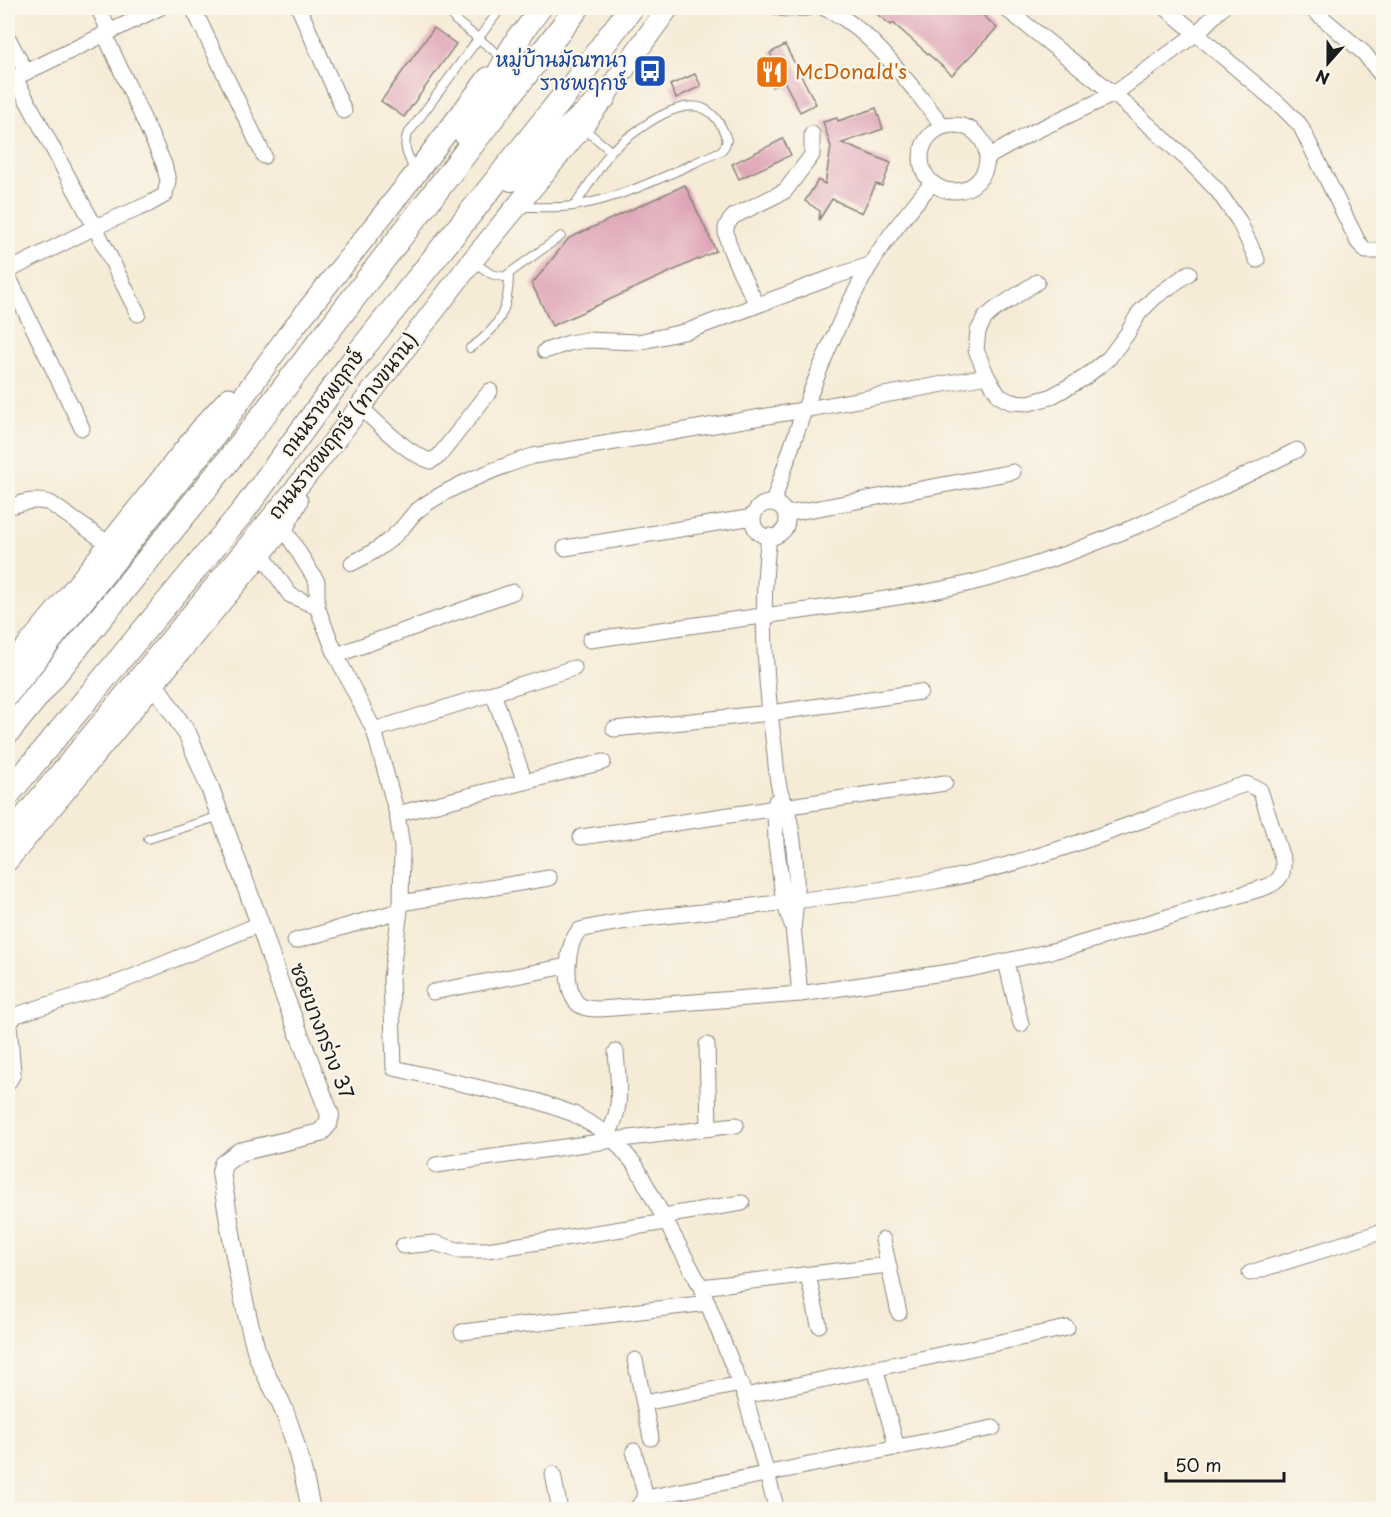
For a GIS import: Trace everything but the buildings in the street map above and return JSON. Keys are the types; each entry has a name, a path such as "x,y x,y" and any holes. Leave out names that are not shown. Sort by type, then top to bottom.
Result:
{"main road":[{"path":"8,695 212,440 287,336 416,173 541,8"},
{"name":"ถนนราชพฤกษ์","path":"8,732 227,462 577,8"},
{"name":"ถนนราชพฤกษ์","path":"8,794 244,510 361,350 576,81 631,8"},
{"name":"ถนนราชพฤกษ์ (ทางขนาน)","path":"8,836 321,458 472,261 582,127 668,8"},
{"path":"429,201 519,37"},
{"path":"460,226 604,97"},
{"path":"8,669 205,424 287,336"},
{"path":"8,860 283,527 321,458"}],"street":[{"path":"82,428 8,278 95,227 165,195 168,181 164,164 106,32 98,8"},
{"path":"16,77 159,8"},
{"path":"192,8 264,156"},
{"path":"299,8 344,111"},
{"path":"779,8 808,8"},
{"path":"824,8 846,18 861,31 900,73 943,126"},
{"path":"1005,8 1114,94 1189,161 1217,190 1239,221 1257,260"},
{"path":"1166,8 1281,106 1300,125 1358,242 1366,251 1383,252"},
{"path":"988,157 1029,134 1114,94 1197,33 1222,8"},
{"path":"1311,8 1364,53 1383,79"},
{"path":"8,38 16,77 138,314"},
{"path":"954,124 966,126 980,136 986,146 988,157 985,172 978,182 968,188 953,191 942,189 925,175 921,164 921,152 928,136 943,126 954,124"},
{"path":"757,305 728,244 726,228 734,216 785,191 812,155 812,134"},
{"path":"773,503 803,410 847,309 870,265 932,183"},
{"path":"545,351 586,340 638,342 678,333 870,265"},
{"path":"1037,282 985,318 978,331 976,350 987,376 999,396 1011,402 1029,403 1050,397 1084,378 1109,358 1139,314 1155,297 1189,273"},
{"path":"352,563 376,552 400,531 418,509 503,465 532,456 987,376"},
{"path":"360,407 412,451 431,461 439,456 490,391"},
{"path":"590,640 886,599 949,587 1038,564 1103,540 1187,504 1297,450"},
{"path":"786,514 1013,472"},
{"path":"8,507 29,501 41,500 50,503 109,544"},
{"path":"773,503 786,514 786,524 777,535 768,536 757,530 753,517 759,507 773,503"},
{"path":"565,548 753,517"},
{"path":"283,527 317,582 317,607 336,655 374,730 397,814 402,847 400,907 391,978 394,1068 537,1101 574,1114 611,1137 636,1166 701,1287 743,1390 777,1509"},
{"path":"768,536 763,616 770,713 781,808 776,843 790,902 800,994"},
{"path":"261,554 290,595 317,607"},
{"path":"336,655 513,592"},
{"path":"374,730 574,668"},
{"name":"ซอยบางกร่าง 37","path":"154,685 188,735 330,1115 328,1124 320,1133 239,1152 223,1164 221,1172 233,1251 257,1355 289,1424 306,1482 311,1509"},
{"path":"615,729 770,713 920,692"},
{"path":"493,693 525,782"},
{"path":"397,814 603,762"},
{"path":"581,837 945,783"},
{"path":"1246,784 1260,790 1284,870 1275,884 1070,947 970,969 800,994 590,1009 577,1004 573,997 567,966 571,942 580,930 633,920 790,902 936,881 1012,863 1103,835 1246,784"},
{"path":"294,941 400,907 549,878"},
{"path":"8,1083 13,1074 9,1024 16,1015 120,982 260,924"},
{"path":"1006,962 1021,1024"},
{"path":"433,992 567,966"},
{"path":"707,1046 709,1128"},
{"path":"611,1137 618,1110 616,1052"},
{"path":"436,1165 611,1137 736,1125"},
{"path":"403,1246 435,1243 456,1250 487,1250 741,1203"},
{"path":"1250,1273 1383,1231"},
{"path":"883,1240 899,1313"},
{"path":"701,1287 888,1265"},
{"path":"808,1275 819,1325"},
{"path":"462,1332 708,1303"},
{"path":"644,1403 743,1390 875,1368 1067,1328"},
{"path":"635,1360 651,1438"},
{"path":"875,1368 897,1448"},
{"path":"634,1451 641,1504 993,1428"},
{"path":"554,1474 560,1509"}],"lane":[{"path":"448,8 455,20 503,58"},
{"path":"416,173 405,150 407,135 501,8"},
{"path":"517,207 576,206 625,194 721,151 727,140 715,116 708,110 690,106 661,116 638,130 611,151 576,206"},
{"path":"582,127 611,151"},
{"path":"472,261 491,274 504,277 561,236"},
{"path":"470,348 486,338 498,324 509,290 509,274"},
{"path":"148,838 220,816"}],"place":[{"name":"หมู่บ้านมัณฑนา ราชพฤกษ์","path":"650,71"},
{"name":"McDonald's","path":"772,72"}]}
